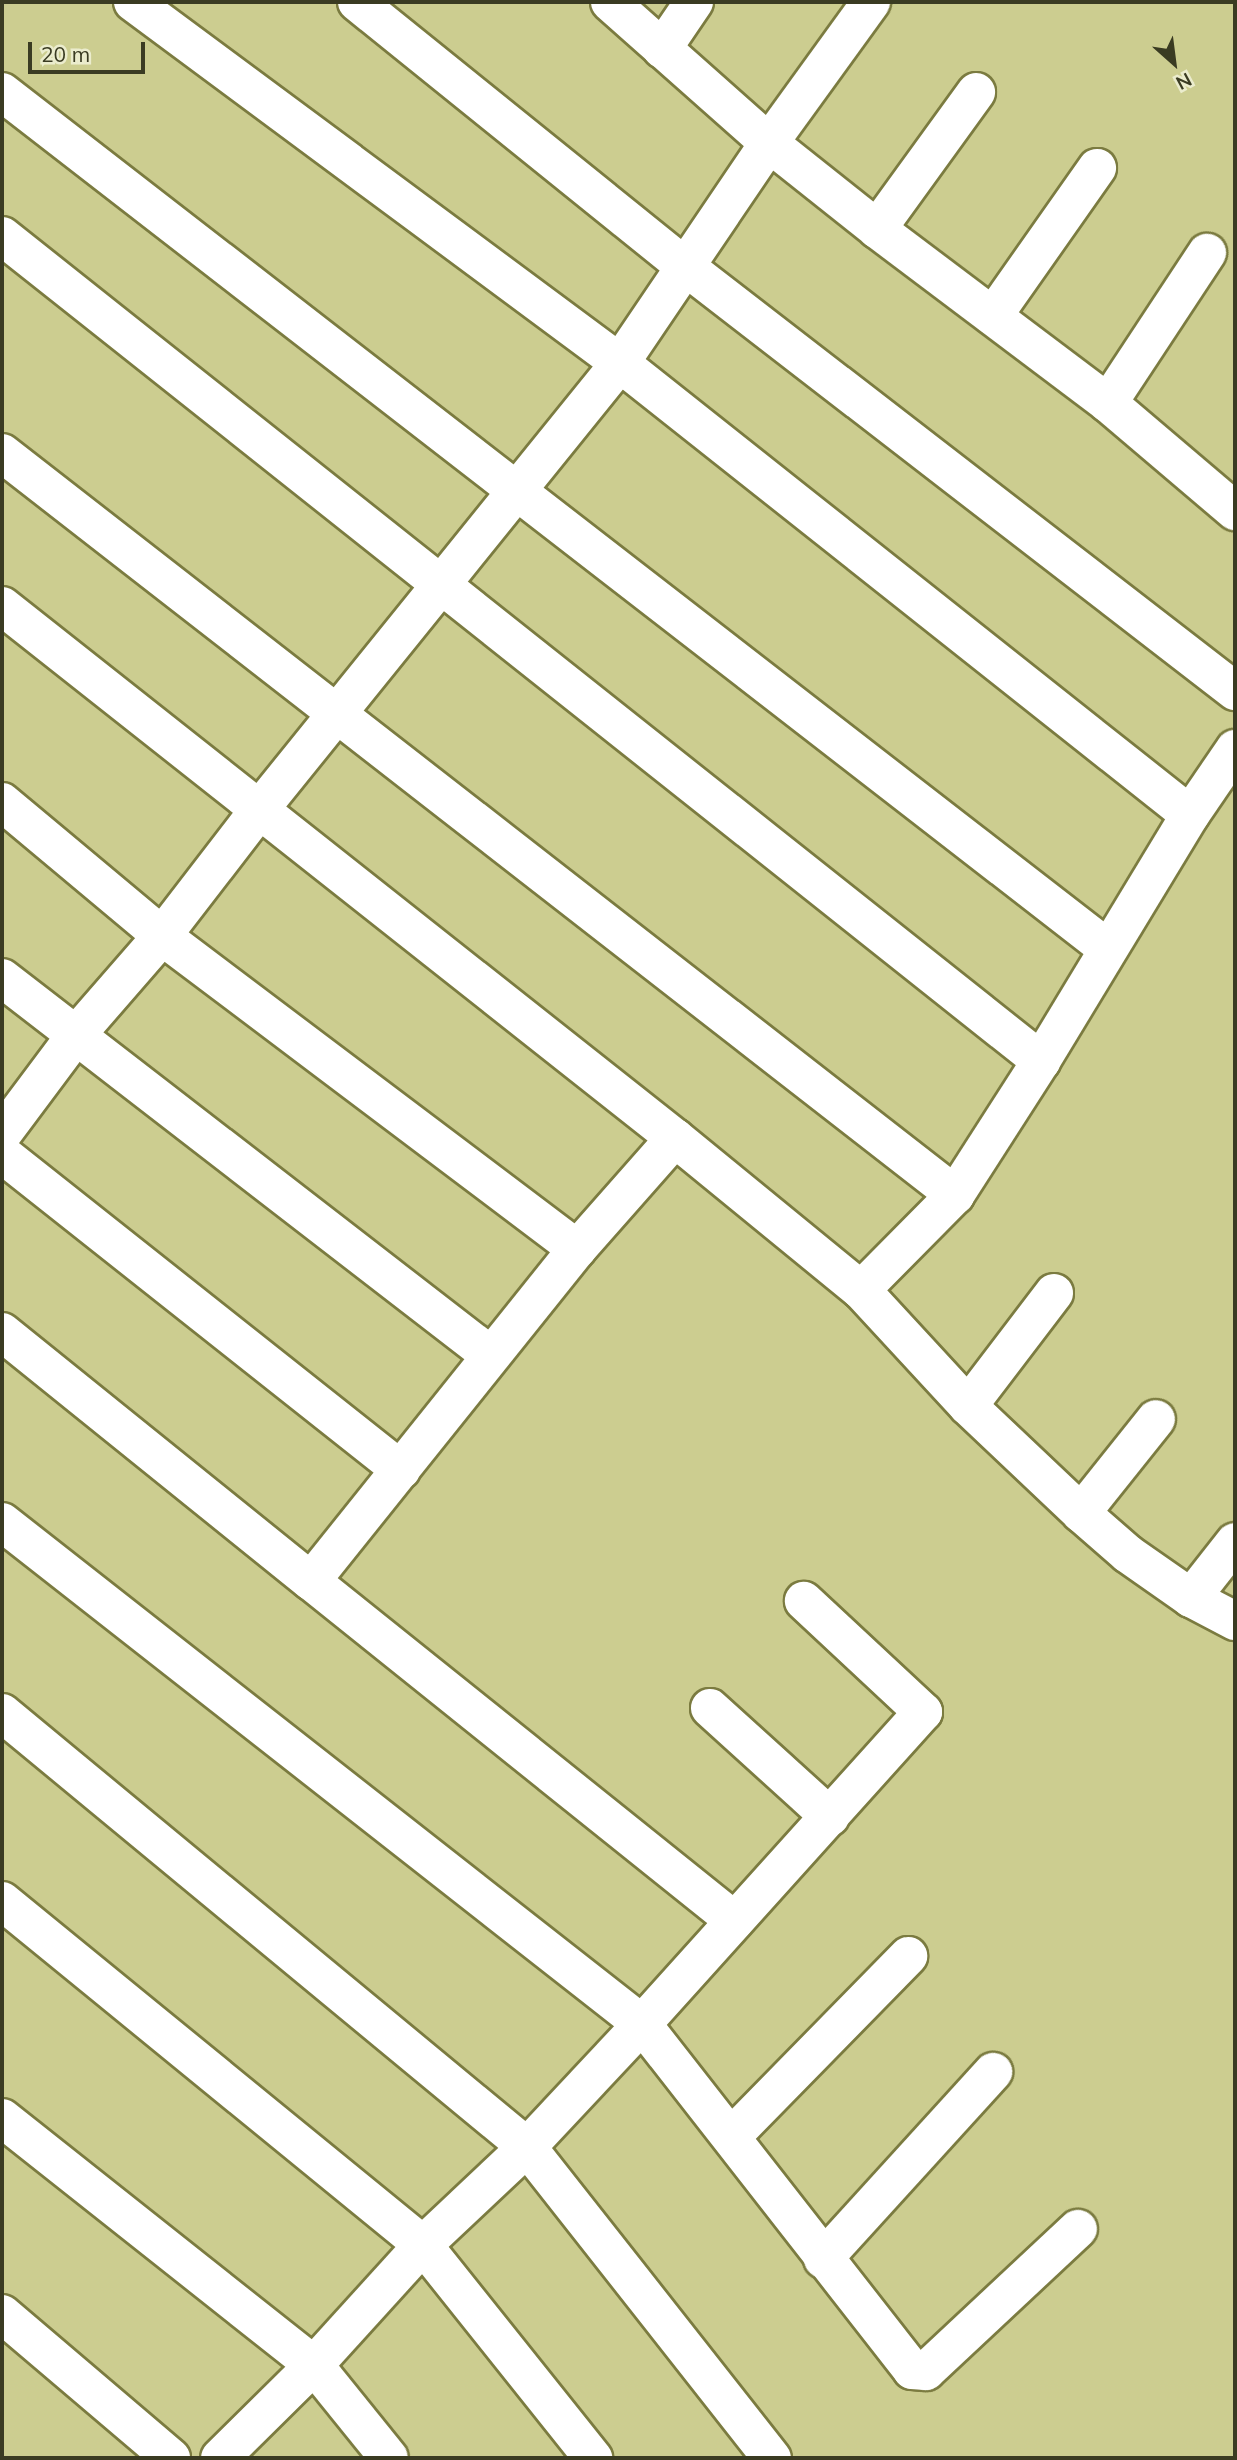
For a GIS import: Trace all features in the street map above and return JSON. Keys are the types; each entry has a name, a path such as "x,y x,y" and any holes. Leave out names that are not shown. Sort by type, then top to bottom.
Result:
{"street":[{"path":"133,2 620,363 1190,815"},
{"path":"357,2 686,267 1235,691"},
{"path":"610,2 769,143 877,229 1108,403 1235,511"},
{"path":"662,49 694,2"},
{"path":"2,1134 76,1035 162,936 259,810 519,492 620,363 769,143 871,2"},
{"path":"2,92 1108,949"},
{"path":"877,229 976,92"},
{"path":"993,316 1097,168"},
{"path":"2,236 440,587 1041,1061"},
{"path":"1108,403 1207,253"},
{"path":"2,453 955,1195"},
{"path":"2,606 675,1138 861,1290 968,1406 1081,1513 1128,1554 1191,1598 1235,1621"},
{"path":"861,1290 955,1195 1041,1061 1190,815 1235,749"},
{"path":"2,802 162,936 577,1249"},
{"path":"2,978 490,1355"},
{"path":"311,1581 577,1249 675,1138"},
{"path":"2,1154 401,1470"},
{"path":"968,1406 1054,1293"},
{"path":"2,1332 735,1921"},
{"path":"1081,1513 1156,1419"},
{"path":"2,1522 642,2024 912,2370 926,2371 1078,2229"},
{"path":"1191,1598 1235,1542"},
{"path":"220,2458 314,2365 423,2245 527,2147 642,2024 923,1712 804,1601"},
{"path":"710,1708 830,1817"},
{"path":"2,1713 527,2147 772,2458"},
{"path":"2,1901 423,2245 593,2458"},
{"path":"732,2136 908,1956"},
{"path":"823,2259 993,2072"},
{"path":"2,2118 314,2365 389,2458"},
{"path":"2,2314 171,2458"}]}
